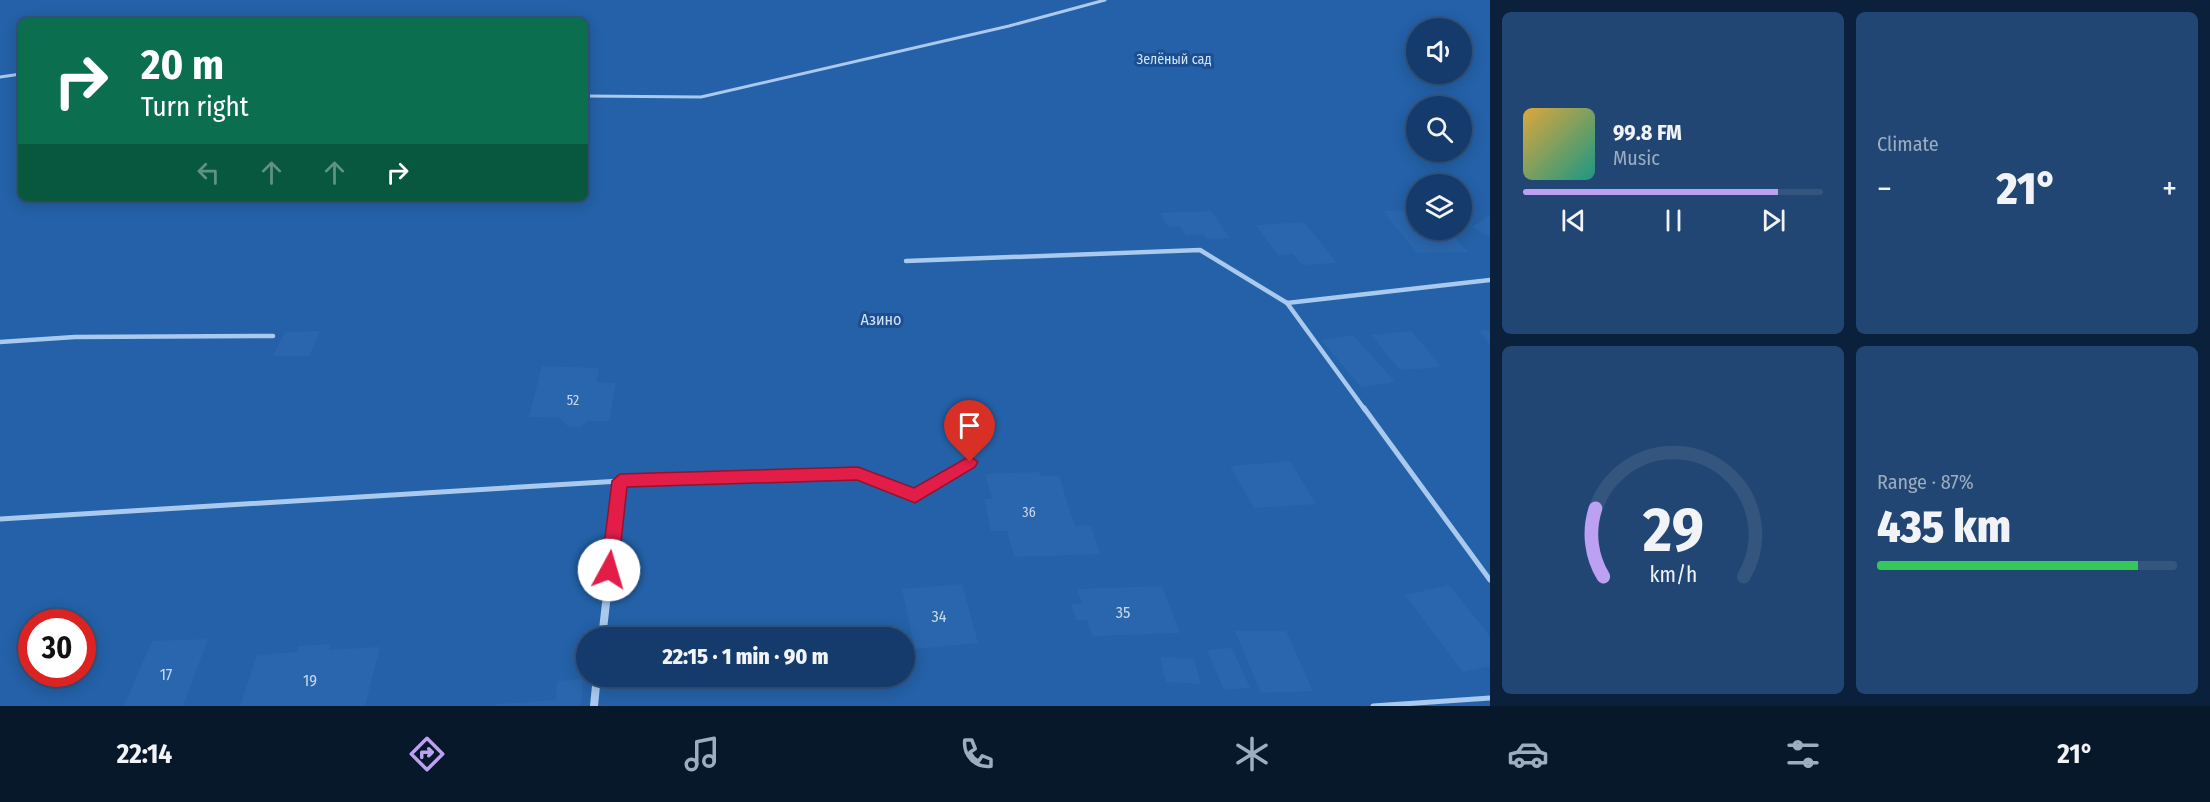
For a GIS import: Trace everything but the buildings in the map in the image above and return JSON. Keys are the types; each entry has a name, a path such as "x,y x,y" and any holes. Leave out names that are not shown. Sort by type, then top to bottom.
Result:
{"street":[{"path":"603,627 620,481"},
{"path":"594,706 596,687"}],"lane":[{"path":"588,96 701,97 1009,26 1105,0"},
{"path":"0,77 18,74"},
{"path":"906,261 1200,250 1287,303 1490,580"},
{"path":"1287,303 1490,280"},
{"path":"0,342 75,337 273,336"},
{"path":"0,519 620,481 858,474 915,496 970,462"},
{"path":"1373,706 1490,698"}],"green space":[{"name":"Азино","path":"0,0 1490,0 1490,706 0,706"}],"route":[{"path":"609,570 620,481 858,474 915,496 970,462"}],"park label":[{"name":"Зелёный сад","path":"1174,59"}]}
